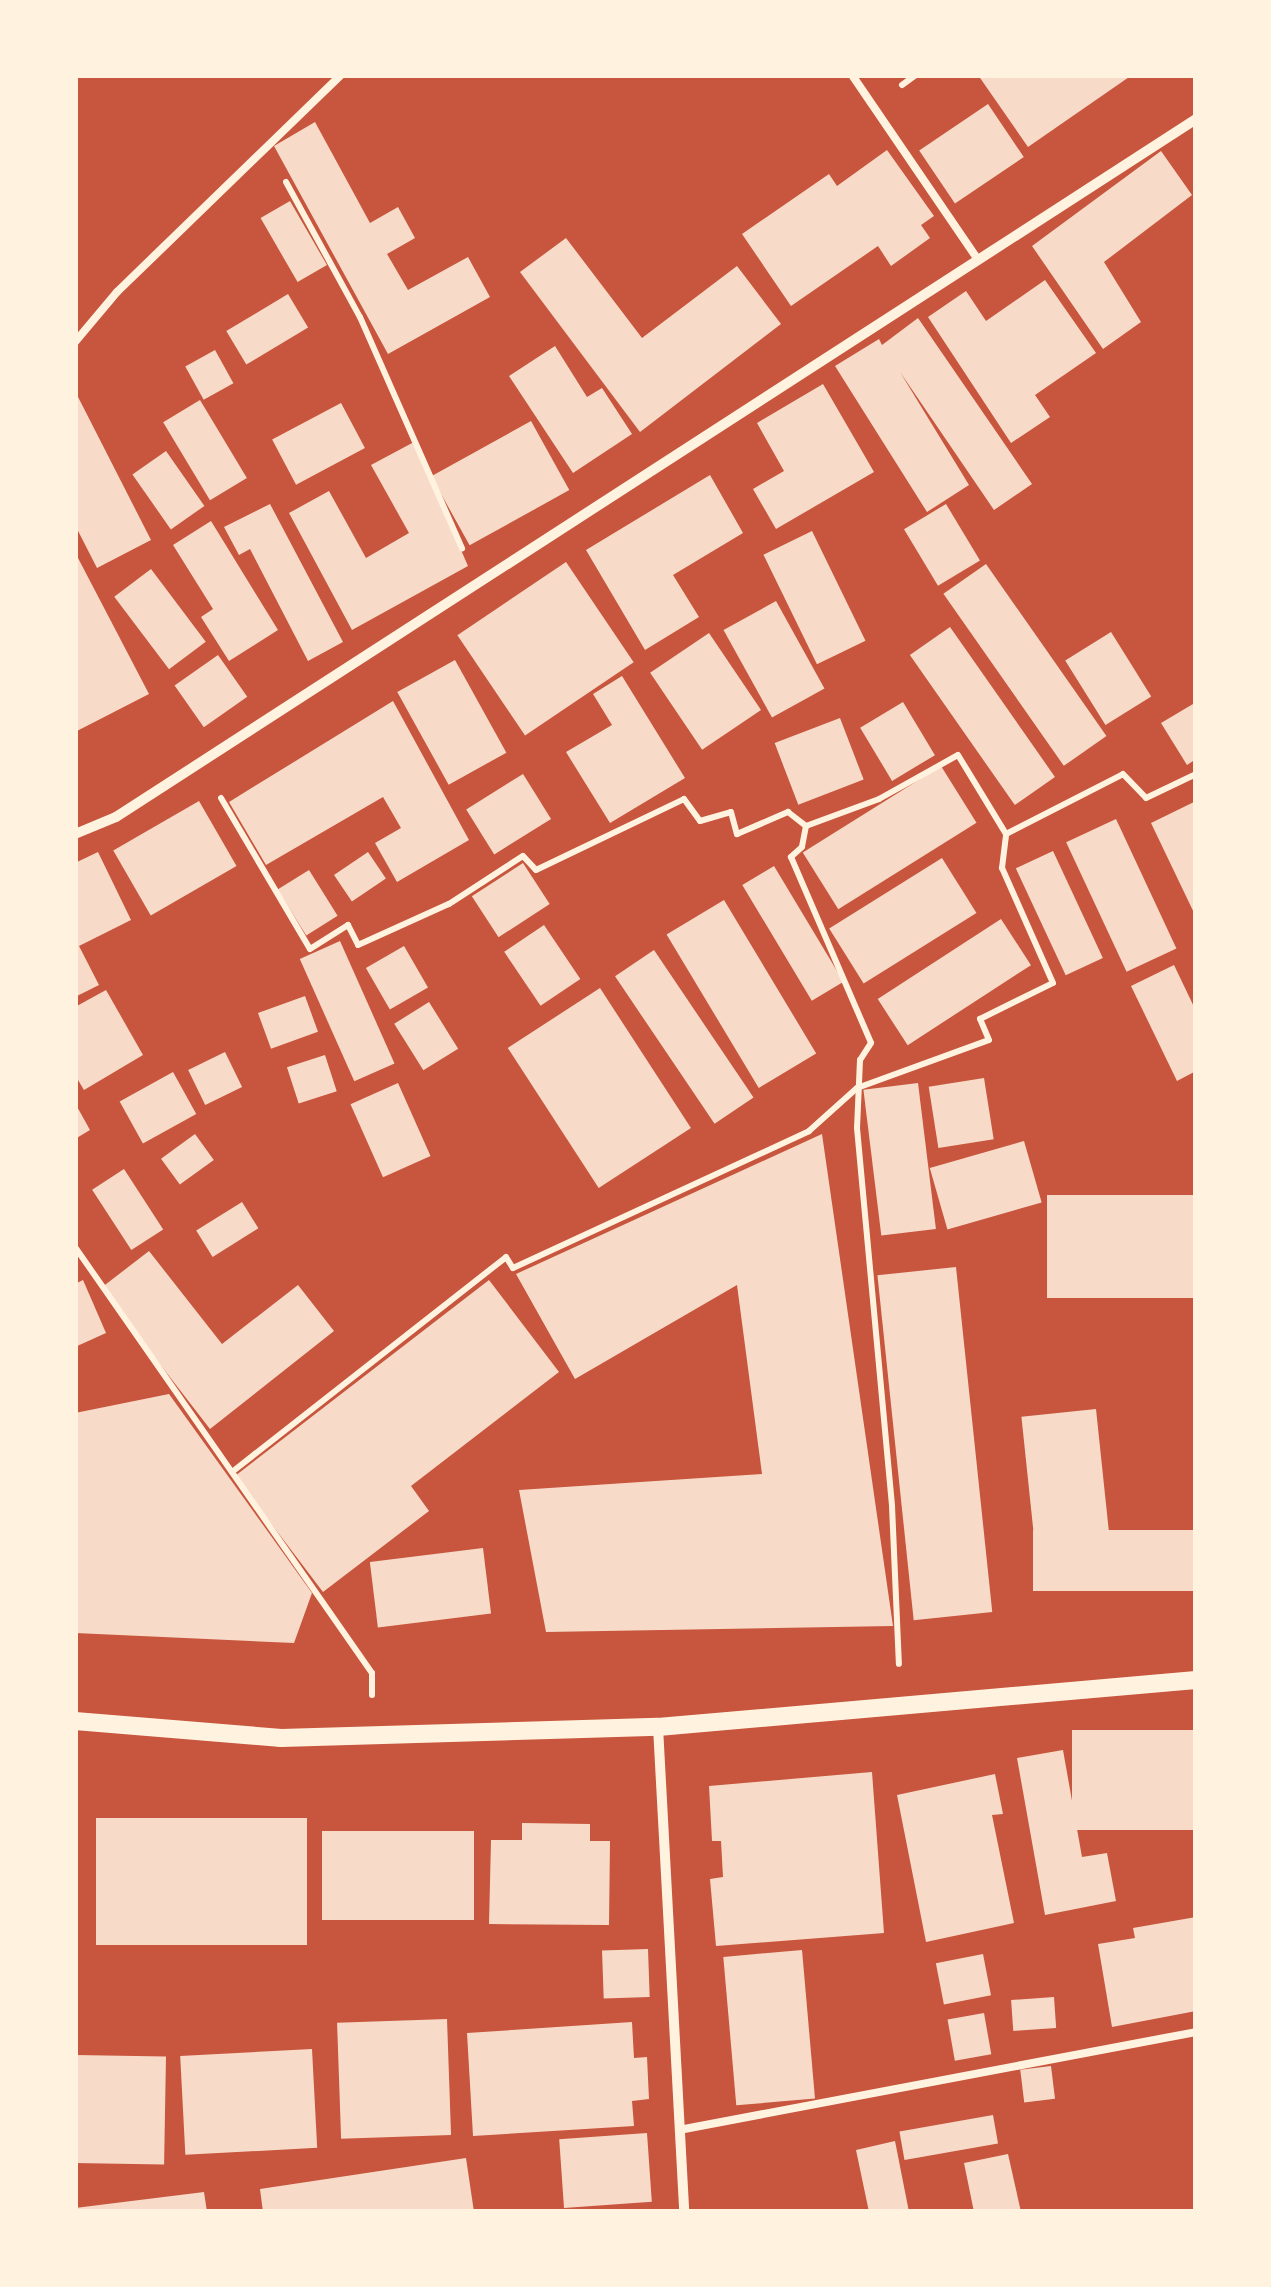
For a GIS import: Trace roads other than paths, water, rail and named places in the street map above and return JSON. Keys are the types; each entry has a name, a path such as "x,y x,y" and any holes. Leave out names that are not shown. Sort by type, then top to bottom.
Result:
{"street":[{"path":"75,834 116,817 1196,119"},
{"path":"75,1721 280,1738 658,1728 1196,1680"},
{"path":"658,1728 684,2212"}],"lane":[{"path":"75,342 259,150 341,75"},
{"path":"852,75 978,260"},
{"path":"680,2130 1196,2032"}]}
